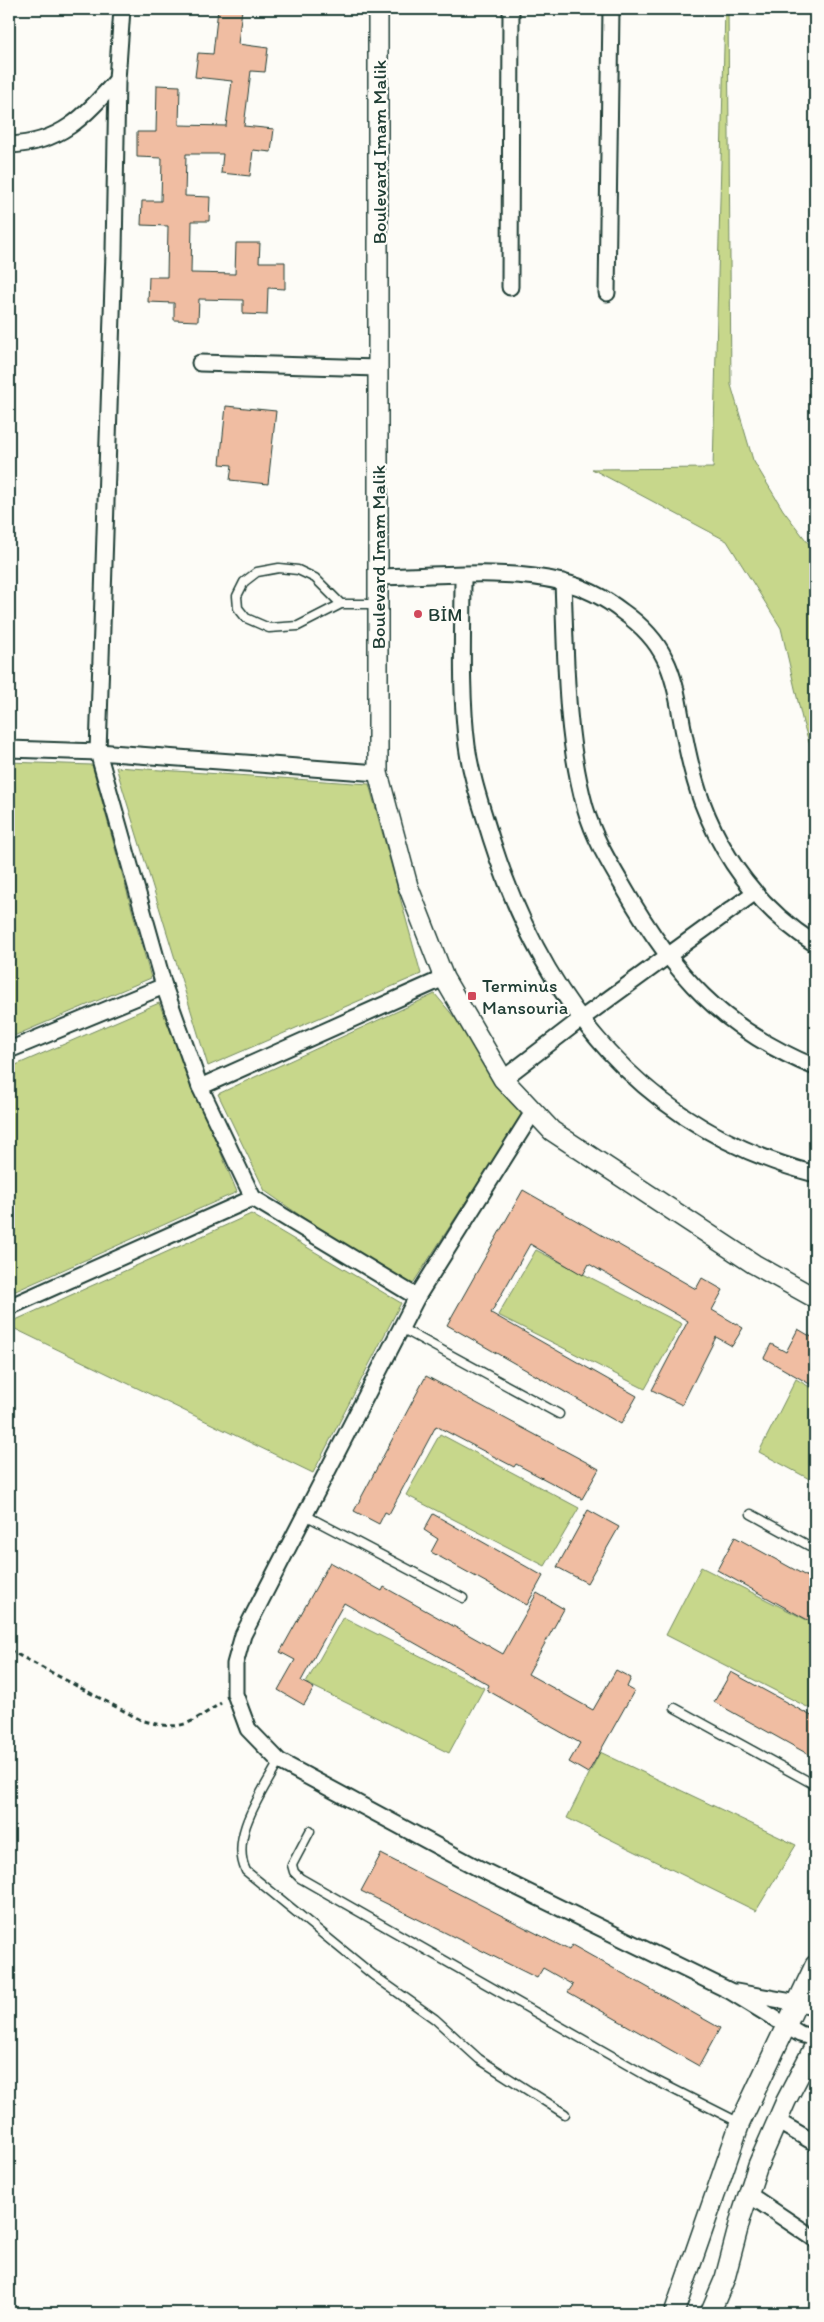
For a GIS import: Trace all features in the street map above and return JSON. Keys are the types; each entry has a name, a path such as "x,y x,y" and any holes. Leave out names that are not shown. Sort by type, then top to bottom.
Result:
{"street":[{"path":"122,9 117,80 114,252 98,752 164,986 200,1087 253,1198 417,1296"},
{"name":"Boulevard Imam Malik","path":"378,9 378,773 408,886 444,978 503,1079 533,1112 552,1131 688,1221 754,1264 815,1298"},
{"path":"510,287 511,9"},
{"path":"607,293 611,9"},
{"path":"9,145 30,144 53,136 80,119 117,80"},
{"path":"200,363 378,368"},
{"path":"463,575 467,747 480,802 503,876 549,973 581,1019 623,1068 685,1117 717,1138 786,1166 815,1174"},
{"path":"378,578 525,575 563,582 592,592 612,603 630,617 647,632 666,660 677,695 688,751 702,801 721,845 754,893 794,930 815,944"},
{"path":"563,582 567,700 585,806 596,840 637,911 667,956 710,1005 748,1034 791,1057 815,1067"},
{"path":"9,749 98,752 378,773"},
{"path":"503,1079 581,1019 754,893"},
{"path":"200,1087 444,978"},
{"path":"9,1050 164,986"},
{"path":"533,1112 417,1296 243,1634 235,1664 235,1694 248,1729 279,1761 476,1867 730,1992 787,2026 815,2038"},
{"path":"9,1307 253,1198"},
{"path":"674,2313 740,2123 787,2026 806,2005 815,1965"},
{"path":"730,1992 806,2005"},
{"path":"710,2313 725,2278 748,2194 776,2121 815,2046"},
{"path":"776,2121 815,2143"},
{"path":"748,2194 815,2239"}],"lane":[{"path":"341,604 315,578 298,570 279,568 257,572 244,582 237,596 238,608 246,618 269,628 298,626 341,604 377,604"},
{"path":"401,1328 559,1414"},
{"path":"305,1514 463,1598"},
{"path":"751,1514 815,1550"},
{"path":"675,1708 815,1785"},
{"path":"279,1761 243,1832 240,1859 246,1871 373,1976 435,2019 479,2059 565,2114"},
{"path":"310,1831 292,1865 294,1872 300,1878 647,2076 740,2123"}],"path":[{"path":"9,1650 141,1720 163,1726 186,1726 235,1694"}],"green space":[{"path":"725,9 728,9 731,385 753,460 783,510 815,552 815,761 803,723 781,628 727,541 592,469 713,468"},
{"path":"9,762 92,765 151,978 9,1038"},
{"path":"116,767 369,784 421,974 208,1066"},
{"path":"435,994 528,1106 408,1291 265,1191 218,1094"},
{"path":"159,1003 237,1192 9,1294 9,1068"},
{"path":"251,1214 401,1303 313,1473 9,1326 9,1323"},
{"path":"536,1250 682,1324 645,1389 498,1315"},
{"path":"796,1379 815,1390 815,1482 759,1452"},
{"path":"440,1434 579,1508 545,1566 406,1495"},
{"path":"701,1567 815,1624 815,1711 666,1635"},
{"path":"343,1617 484,1688 449,1753 306,1683"},
{"path":"600,1752 796,1845 756,1911 567,1818"}],"building":[{"path":"218,9 242,9 238,44 268,48 265,72 251,71 244,126 274,129 271,152 253,150 250,176 221,173 223,154 186,154 185,196 210,197 209,221 192,221 191,273 235,274 236,243 260,243 259,262 285,262 285,289 268,288 267,315 243,314 243,300 199,299 198,321 174,320 174,303 148,302 149,277 167,277 168,226 141,225 142,201 161,201 162,158 137,157 137,132 156,132 157,85 180,86 179,125 226,126 232,81 195,77 198,53 213,54"},
{"path":"226,406 276,411 268,484 230,480 232,465 220,464"},
{"path":"523,1190 696,1289 702,1278 723,1290 712,1310 743,1328 732,1346 716,1337 682,1405 652,1390 688,1321 589,1264 583,1275 530,1244 491,1313 637,1396 621,1424 447,1325"},
{"path":"798,1329 815,1339 815,1387 764,1358 771,1344 786,1352"},
{"path":"426,1376 599,1469 582,1499 516,1464 514,1467 436,1426 389,1514 385,1512 379,1524 354,1511"},
{"path":"588,1510 619,1527 587,1583 557,1567"},
{"path":"433,1514 543,1576 527,1605 431,1552 438,1539 424,1530"},
{"path":"735,1537 815,1581 815,1624 717,1570"},
{"path":"330,1562 382,1591 384,1587 503,1654 537,1593 564,1609 528,1674 593,1710 616,1670 631,1678 627,1687 634,1691 588,1773 569,1762 580,1743 487,1690 489,1685 344,1603 301,1681 314,1688 304,1705 278,1690 295,1660 280,1652"},
{"path":"731,1672 815,1718 815,1758 714,1702"},
{"path":"381,1854 569,1950 572,1945 720,2028 699,2066 568,1992 573,1985 543,1968 537,1978 361,1891"}],"place":[{"name":"BİM","path":"418,614"},
{"name":"Terminus Mansouria","path":"472,996"}]}
